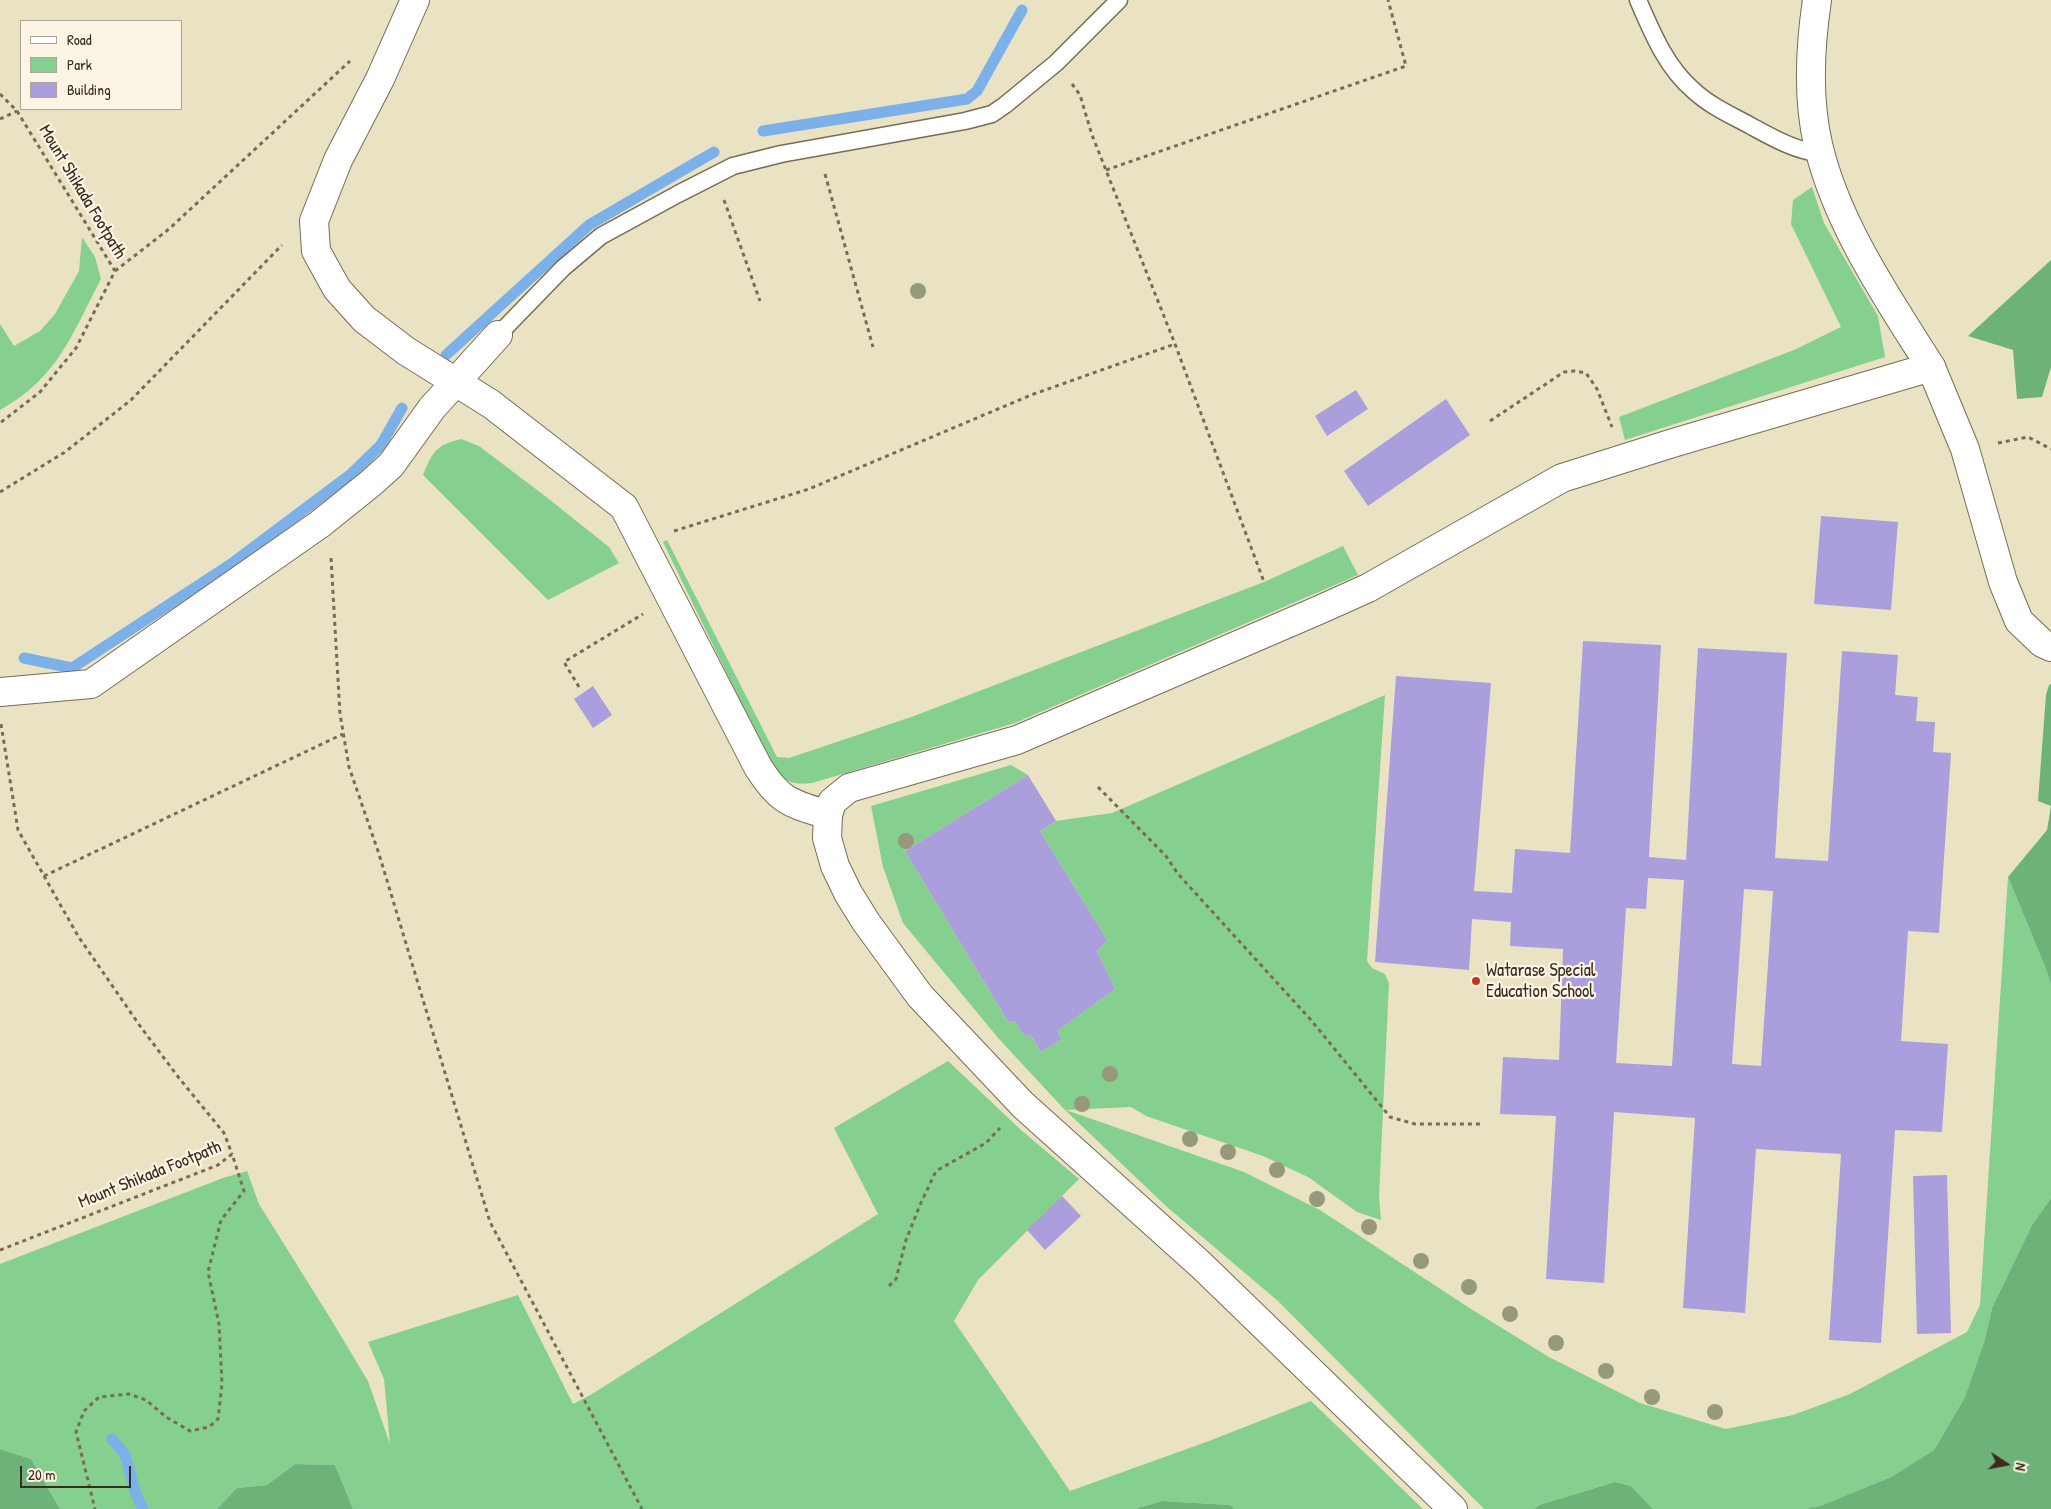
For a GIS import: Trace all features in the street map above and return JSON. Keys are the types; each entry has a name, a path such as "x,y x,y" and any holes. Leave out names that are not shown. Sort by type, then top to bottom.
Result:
{"street":[{"path":"415,0 380,80 338,160 314,221 316,251 337,289 364,319 386,337 490,404 624,507 758,767 770,786 784,800 828,815"},
{"path":"1817,0 1810,68 1814,115 1827,175 1840,208 1875,278 1931,367 1965,449 2003,582 2019,622 2042,643 2051,647"},
{"path":"2,692 91,684 320,524 391,465 432,408 498,336"},
{"path":"1453,1509 1201,1265 1024,1105 920,996 848,894 827,838 828,815 832,802 849,788 1027,736 1360,591 1562,478 1931,367"}],"lane":[{"path":"498,336 563,268 601,236 733,166 781,154 980,118 992,114 1056,63 1119,0"},
{"path":"1638,0 1653,33 1674,70 1692,90 1713,106 1800,151 1821,154"}],"path":[{"path":"1106,170 1406,66 1388,0"},
{"path":"115,271 170,229 353,58"},
{"path":"1056,63 1080,95 1092,134 1264,582"},
{"name":"Mount Shikada Footpath","path":"0,94 17,110 115,271 76,348 40,392 0,422"},
{"path":"0,120 17,110"},
{"path":"819,147 873,347"},
{"path":"711,176 722,194 760,300"},
{"path":"0,492 65,452 131,400 262,263 301,228 314,221"},
{"path":"642,539 809,489 1031,395 1174,344"},
{"path":"1490,421 1564,372 1575,370 1586,373 1597,389 1624,458"},
{"path":"1965,449 2028,437 2051,449"},
{"path":"320,524 328,537 330,552 342,734 349,767 379,854 490,1222 642,1509"},
{"path":"579,687 564,662 671,597"},
{"path":"2,692 1,727 18,830 78,936 140,1026 224,1133 232,1154"},
{"path":"44,876 342,734"},
{"path":"1098,787 1166,856 1178,874 1312,1020 1390,1117 1415,1124 1481,1124"},
{"path":"890,1286 896,1279 906,1240 936,1171 986,1143 1024,1105"},
{"name":"Mount Shikada Footpath","path":"0,1250 218,1165 232,1154 244,1191 221,1220 208,1272 219,1324 222,1384 218,1419 208,1427 190,1431 166,1417 146,1400 129,1394 99,1397 84,1411 76,1432 95,1509"}],"green space":[{"path":"1812,187 1824,223 1878,316 1885,357 1625,440 1619,417 1794,350 1841,327 1791,224 1793,200"},
{"path":"82,237 95,257 101,279 72,336 50,369 36,384 0,410 0,324 14,346 40,331 55,314 79,271"},
{"path":"2051,260 2051,367 2042,397 2017,399 2013,350 1968,336"},
{"path":"461,439 479,446 545,496 609,547 619,563 548,600 423,475 429,460 440,447"},
{"path":"667,540 777,757 789,758 914,716 1264,582 1343,546 1358,575 1015,723 812,783 801,784 788,781 775,773 663,542"},
{"path":"2051,684 2051,806 2038,801 2046,695"},
{"path":"1385,695 1367,961 1372,968 1385,974 1389,983 1379,1196 1381,1220 1357,1212 1308,1177 1263,1156 1146,1116 1131,1107 1066,1110 1244,1172 1320,1210 1471,1309 1549,1357 1640,1403 1726,1429 1793,1415 1850,1394 1967,1332 1980,1305 2008,877 2051,985 2051,1198 2032,1225 1992,1308 1985,1339 1965,1397 1934,1450 1891,1477 1820,1506 1806,1509 1653,1509 1631,1486 1615,1482 1539,1505 1534,1509 1484,1509 1278,1301 1167,1207 1064,1109 999,1039 903,923 883,867 871,806 1011,765 1028,775 905,851 1009,1023 1015,1021 1025,1037 1030,1034 1041,1052 1062,1039 1057,1031 1115,989 1097,951 1107,940 1040,831 1056,821 1112,813"},
{"path":"2051,806 2051,985 2008,877 2047,830"},
{"path":"948,1061 1021,1130 1079,1179 978,1280 954,1321 1070,1491 1209,1441 1311,1401 1423,1509 1235,1509 1230,1505 1162,1501 1135,1509 353,1509 335,1465 295,1464 267,1485 237,1488 217,1509 60,1509 31,1459 0,1449 0,1264 223,1178 247,1171 259,1204 368,1381 390,1444 384,1379 368,1342 518,1295 573,1404 592,1394 878,1214 834,1128"},
{"path":"2051,1198 2051,1509 1806,1509 1820,1506 1891,1477 1934,1450 1965,1397 1985,1339 1992,1308 2032,1225"},
{"path":"0,1449 31,1459 60,1509 0,1509"},
{"path":"295,1464 335,1465 353,1509 217,1509 237,1488 267,1485"},
{"path":"1615,1482 1631,1486 1653,1509 1534,1509 1539,1505"},
{"path":"1162,1501 1230,1505 1235,1509 1135,1509"}],"building":[{"path":"1356,390 1368,409 1327,436 1315,416"},
{"path":"1446,399 1470,435 1368,506 1344,471"},
{"path":"1821,516 1898,522 1891,610 1814,604"},
{"path":"1583,641 1661,645 1649,857 1686,860 1698,648 1787,653 1775,858 1828,861 1842,651 1898,655 1895,695 1918,697 1916,721 1935,722 1933,752 1951,753 1939,933 1908,931 1901,1041 1948,1044 1942,1132 1895,1130 1881,1343 1829,1340 1841,1154 1756,1149 1745,1313 1683,1308 1695,1118 1614,1112 1604,1283 1546,1279 1556,1116 1500,1114 1503,1057 1559,1060 1563,949 1510,946 1511,922 1472,919 1469,970 1375,962 1396,676 1491,683 1474,891 1512,893 1515,849 1570,853","holes":["1648,878 1684,880 1672,1066 1616,1063 1626,908 1646,909","1744,889 1773,891 1761,1066 1732,1064"]},
{"path":"593,686 612,715 593,728 574,699"},
{"path":"1028,775 1056,821 1040,831 1107,940 1097,951 1115,989 1057,1031 1062,1039 1041,1052 1030,1034 1025,1037 1015,1021 1009,1023 905,851"},
{"path":"1947,1175 1951,1333 1917,1334 1913,1176"},
{"path":"1062,1196 1081,1216 1045,1250 1027,1230"}],"waterway":[{"path":"763,131 967,99 977,91 1022,10"},
{"path":"446,355 589,225 714,152"},
{"path":"24,658 72,668 234,562 350,475 381,445 402,408"},
{"path":"112,1439 125,1455 136,1494 143,1509"}],"place":[{"name":"Watarase Special Education School","path":"1476,981"}]}
